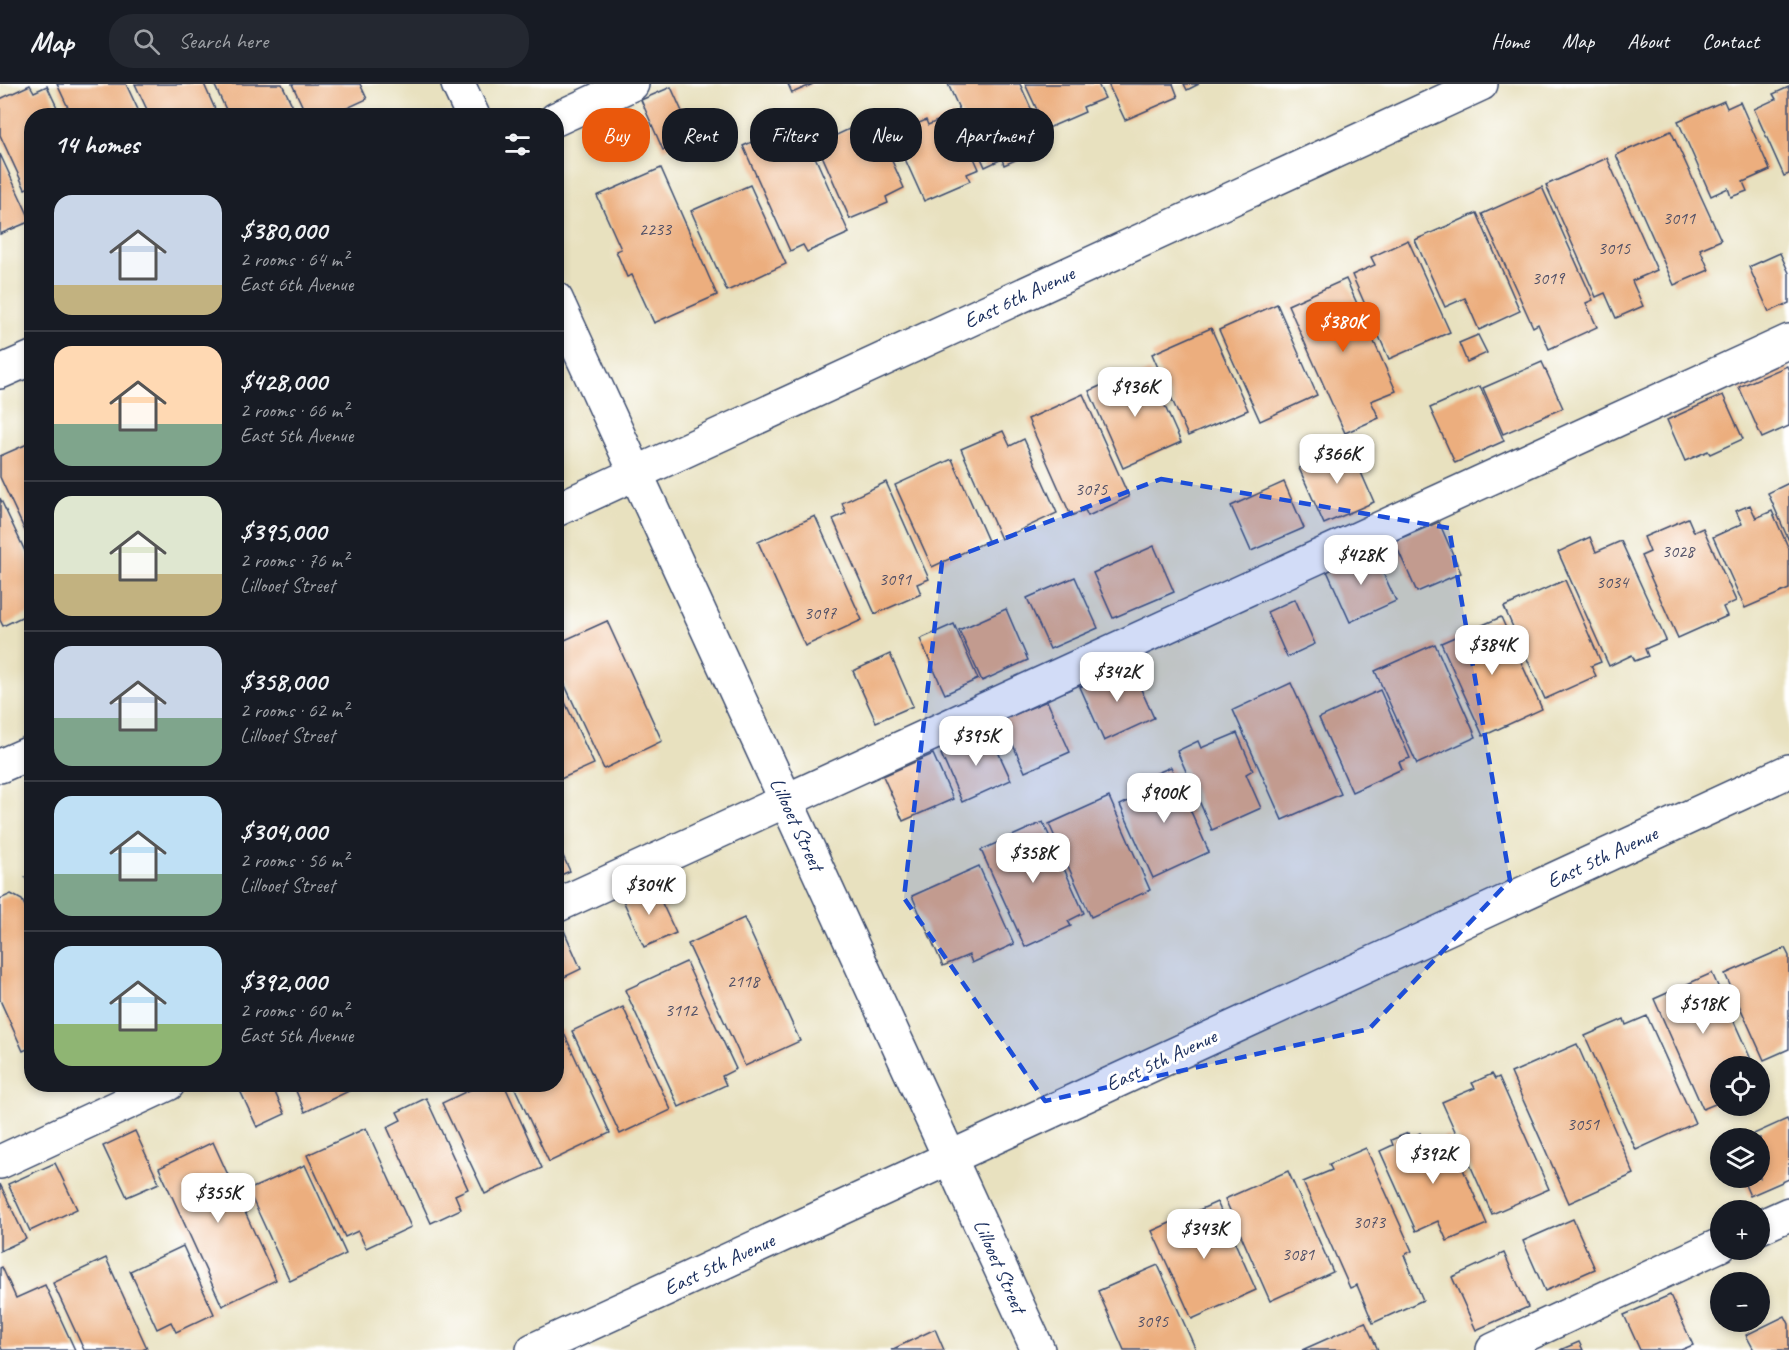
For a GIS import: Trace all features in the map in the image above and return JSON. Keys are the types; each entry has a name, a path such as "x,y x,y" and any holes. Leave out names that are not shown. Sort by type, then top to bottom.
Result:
{"street":[{"path":"459,84 470,108"},
{"path":"564,115 632,84"},
{"name":"East 6th Avenue","path":"564,506 1481,84"},
{"name":"Lillooet Street","path":"564,316 1038,1350"},
{"path":"564,902 1789,341"},
{"path":"0,372 24,362"},
{"path":"0,766 24,756"},
{"name":"East 5th Avenue","path":"533,1350 1789,771"},
{"path":"0,1162 151,1092"},
{"path":"1770,1223 1789,1214"},
{"path":"1493,1350 1710,1250"}],"highlighted area":[{"path":"1161,479 1449,528 1510,880 1369,1029 1045,1101 904,898 942,562"}],"building":[{"path":"57,84 126,84 137,108 68,108"},
{"path":"135,84 204,84 214,108 146,108"},
{"path":"214,84 282,84 294,108 225,108"},
{"path":"292,84 360,84 367,99 347,108 303,108"},
{"path":"788,84 813,84 792,93"},
{"path":"948,84 1020,84 1031,108 959,108"},
{"path":"1025,84 1098,84 1105,98 1083,107 1085,112 1054,126 1054,108 1036,108"},
{"path":"1108,84 1173,84 1178,97 1125,120"},
{"path":"1184,84 1199,84 1187,90"},
{"path":"30,85 34,92 47,86 57,108 24,108 24,187 0,135 0,99"},
{"path":"671,87 680,108 662,108 662,148 650,120 650,108 645,108 641,100"},
{"path":"1789,87 1789,174 1784,176 1754,109 1776,99 1773,94"},
{"path":"1724,101 1727,108 1740,102 1770,170 1743,182 1747,191 1731,197 1728,188 1711,196 1678,121"},
{"path":"926,120 928,125 934,122 934,162 976,162 979,169 967,174 970,181 924,201 906,162 922,162 922,122"},
{"path":"850,129 850,162 892,162 904,188 886,197 888,203 850,219 825,162 838,162 838,134"},
{"path":"1671,131 1721,240 1700,249 1709,270 1674,285 1616,155"},
{"path":"750,143 750,162 743,146"},
{"path":"0,154 24,206 24,224 0,234"},
{"path":"1607,158 1657,270 1632,281 1643,306 1616,318 1605,293 1596,297 1546,185"},
{"path":"750,162 817,162 849,233 807,252 803,245 790,251"},
{"path":"983,162 996,162 985,167"},
{"path":"661,168 717,295 654,323 632,275 627,277 616,251 621,249 597,196"},
{"path":"750,185 786,264 727,291 691,211"},
{"path":"1542,187 1593,300 1586,303 1597,327 1549,349 1538,324 1533,327 1482,214"},
{"path":"1477,213 1520,311 1479,330 1465,298 1445,307 1415,240"},
{"path":"1408,240 1450,332 1389,359 1352,275 1375,265 1371,257"},
{"path":"1780,253 1789,273 1789,303 1769,312 1749,267"},
{"path":"1346,279 1396,391 1371,401 1379,418 1345,433 1288,305"},
{"path":"1277,304 1317,395 1260,421 1219,330"},
{"path":"1211,328 1248,410 1188,436 1152,354"},
{"path":"1478,335 1487,353 1467,362 1459,343"},
{"path":"1542,362 1563,408 1503,434 1483,388"},
{"path":"1787,366 1789,371 1789,426 1762,438 1739,387"},
{"path":"1149,371 1181,442 1123,468 1089,391 1129,373 1132,380"},
{"path":"1480,386 1504,441 1455,463 1430,408"},
{"path":"1083,394 1129,497 1088,516 1085,510 1071,516 1028,419"},
{"path":"1723,395 1743,439 1710,454 1708,451 1685,461 1667,420"},
{"path":"1003,431 1010,446 1024,439 1057,513 1001,539 961,449"},
{"path":"1349,445 1374,502 1324,524 1299,468"},
{"path":"24,446 24,529 0,477 0,456"},
{"path":"952,459 988,541 932,567 895,485"},
{"path":"886,482 929,579 917,584 921,594 875,614 833,519 846,513 842,503"},
{"path":"1284,482 1304,528 1251,551 1231,506"},
{"path":"1789,483 1789,541 1768,493"},
{"path":"0,498 24,549 24,616 3,626 0,620"},
{"path":"1750,505 1756,518 1772,511 1789,549 1789,589 1745,608 1713,537 1742,524 1736,511"},
{"path":"815,516 862,620 805,646 758,542"},
{"path":"1688,518 1694,532 1703,528 1736,601 1723,607 1727,616 1678,638 1641,556 1650,552 1644,537"},
{"path":"1439,522 1461,573 1417,592 1394,541"},
{"path":"1590,537 1596,552 1621,541 1666,640 1645,649 1648,656 1635,661 1632,655 1609,666 1558,552"},
{"path":"1154,546 1174,592 1113,618 1093,573"},
{"path":"1373,551 1396,601 1350,622 1327,571"},
{"path":"1075,577 1098,628 1050,649 1027,598"},
{"path":"1565,580 1601,662 1591,666 1596,676 1545,699 1504,607"},
{"path":"1295,599 1315,644 1287,657 1267,612"},
{"path":"1006,609 1028,660 982,681 959,630"},
{"path":"1501,617 1542,709 1483,736 1441,643"},
{"path":"607,621 662,741 604,769 564,683 564,640"},
{"path":"954,624 978,679 945,694 920,639"},
{"path":"1435,644 1476,737 1417,764 1375,671"},
{"path":"890,654 913,706 876,722 853,671"},
{"path":"1130,665 1154,718 1104,741 1080,687"},
{"path":"1291,683 1341,794 1282,820 1233,710"},
{"path":"1380,690 1410,758 1399,762 1402,769 1352,792 1319,718"},
{"path":"564,700 594,764 564,777"},
{"path":"1047,701 1070,752 1025,772 1002,720"},
{"path":"989,732 1011,780 962,802 941,754"},
{"path":"1237,733 1253,770 1246,774 1261,808 1212,830 1177,751 1198,741 1201,748"},
{"path":"933,754 953,799 903,821 883,776"},
{"path":"1171,767 1209,852 1153,878 1120,805 1139,796 1134,783"},
{"path":"1109,797 1150,890 1091,917 1049,824"},
{"path":"1043,822 1084,913 1068,921 1071,926 1025,947 981,850"},
{"path":"564,858 570,871 564,874"},
{"path":"979,866 1014,944 972,963 969,955 943,966 912,896"},
{"path":"653,884 676,933 644,947 622,898"},
{"path":"11,894 22,900 24,904 23,1051 0,1000 0,899"},
{"path":"744,918 800,1041 745,1066 688,944"},
{"path":"564,931 581,969 564,977"},
{"path":"1785,948 1789,956 1789,1049 1770,1057 1762,1056 1725,974"},
{"path":"686,962 736,1069 722,1076 726,1085 679,1107 625,990"},
{"path":"1712,973 1749,1056 1710,1056 1710,1106 1703,1109 1654,999"},
{"path":"623,1007 671,1110 620,1134 572,1031"},
{"path":"1647,1016 1695,1123 1636,1150 1585,1036 1624,1019 1626,1025"},
{"path":"564,1033 610,1133 549,1162 517,1092 564,1092"},
{"path":"1577,1044 1634,1174 1569,1203 1511,1073"},
{"path":"1492,1074 1495,1079 1499,1077 1549,1189 1492,1214 1442,1102 1475,1088 1472,1083"},
{"path":"241,1092 275,1092 285,1114 257,1127"},
{"path":"296,1092 347,1092 305,1112"},
{"path":"465,1092 508,1092 542,1168 485,1194 442,1103"},
{"path":"426,1098 468,1189 455,1195 461,1209 431,1223 387,1127 401,1120 397,1112"},
{"path":"1787,1119 1789,1124 1789,1179 1770,1187 1770,1128 1767,1128"},
{"path":"366,1128 411,1227 366,1248 358,1231 345,1237 307,1155"},
{"path":"135,1131 159,1183 127,1197 103,1146"},
{"path":"1408,1133 1410,1138 1420,1133 1425,1145 1448,1135 1487,1224 1447,1241 1438,1221 1416,1231 1380,1151 1393,1145 1391,1140"},
{"path":"213,1142 276,1280 222,1306 159,1168"},
{"path":"1366,1148 1412,1251 1404,1255 1423,1300 1373,1323 1357,1285 1350,1288 1303,1182 1332,1170 1329,1164"},
{"path":"55,1163 77,1209 30,1231 8,1184"},
{"path":"305,1165 346,1254 290,1281 248,1190"},
{"path":"1288,1171 1333,1272 1270,1301 1225,1199"},
{"path":"0,1184 26,1239 0,1251"},
{"path":"1746,1188 1768,1188 1750,1196"},
{"path":"1217,1202 1256,1290 1192,1319 1152,1231"},
{"path":"1573,1219 1595,1269 1545,1291 1523,1241"},
{"path":"183,1246 214,1314 176,1332 171,1322 157,1329 130,1271"},
{"path":"1504,1253 1528,1307 1476,1330 1452,1277"},
{"path":"106,1258 147,1348 142,1350 84,1350 53,1283"},
{"path":"1158,1265 1196,1350 1124,1350 1098,1291"},
{"path":"2,1267 16,1298 45,1285 75,1350 2,1350 0,1345 0,1268"},
{"path":"1670,1295 1693,1345 1681,1350 1640,1350 1624,1315"},
{"path":"1785,1316 1789,1324 1789,1350 1754,1350 1746,1335 1752,1332 1770,1332 1770,1323"},
{"path":"1365,1322 1378,1350 1302,1350"},
{"path":"935,1329 944,1350 891,1350"},
{"path":"1579,1342 1583,1350 1560,1350"}]}
